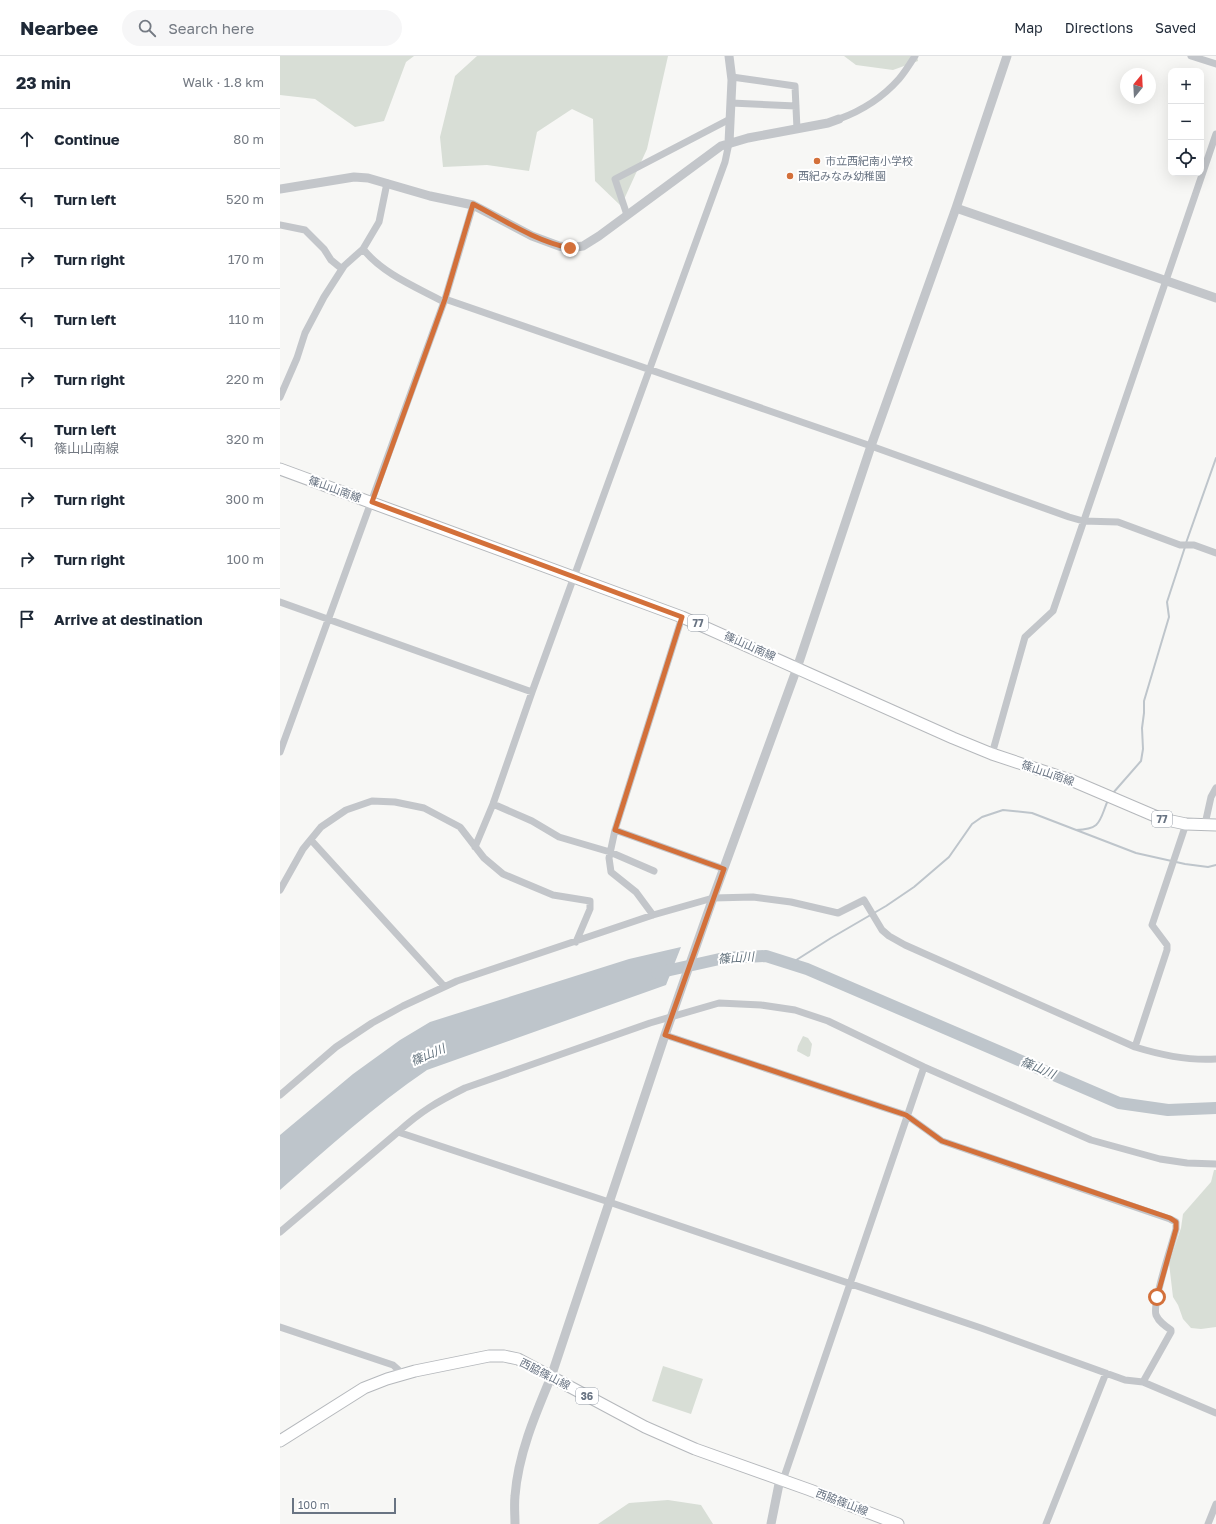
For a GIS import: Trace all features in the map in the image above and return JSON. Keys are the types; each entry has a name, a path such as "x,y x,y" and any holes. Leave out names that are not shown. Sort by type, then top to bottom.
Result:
{"main road":[{"name":"篠山山南線","path":"280,469 682,617 953,738 992,754 1073,782 1162,819 1186,824 1210,824"},
{"name":"西脇篠山線","path":"280,1441 364,1388 403,1374 489,1356 504,1356 518,1360 645,1427 687,1446 898,1524"}],"street":[{"path":"475,847 493,804 532,692 725,162 729,143 732,78 729,56"},
{"path":"280,189 354,177 368,178 430,196 473,204 532,236 559,246 570,248 583,246 599,236 721,146 729,143 828,123 853,114 864,108 886,92 899,79 915,56"},
{"path":"515,1524 515,1496 520,1463 541,1400 551,1377 665,1035 797,668 871,446 956,208 1006,56"},
{"path":"1191,56 1216,64"},
{"path":"732,78 795,86 796,129"},
{"path":"731,103 796,106"},
{"path":"627,215 615,179 730,119"},
{"path":"992,754 1022,644 1030,631 1053,611 1216,134"},
{"path":"280,397 282,388 297,358 305,333 324,297 342,269 363,248 379,222 387,183"},
{"path":"280,752 372,502 444,300 473,204"},
{"path":"956,208 1216,298"},
{"path":"280,225 305,230 324,249 331,260 342,269"},
{"path":"363,248 371,259 384,270 444,300 871,446 1083,522 1118,522 1180,544 1194,544 1216,553"},
{"path":"280,602 532,692"},
{"path":"653,915 636,892 612,872 609,858 615,830 682,617"},
{"path":"1210,824 1211,797 1216,788"},
{"path":"280,890 304,849 311,840 322,827 346,810 372,801 424,808 460,827 484,858 503,874 553,894 590,901 590,908 576,942"},
{"path":"493,804 532,821 559,837 610,852 654,871"},
{"path":"1135,1047 1167,950 1167,945 1152,925 1186,824"},
{"path":"615,830 724,869"},
{"path":"311,840 444,986"},
{"path":"280,1095 336,1046 403,1006 444,986 653,915 712,902 753,898 783,901 838,913 864,900 879,925 889,936 905,945 1135,1047 1155,1053 1201,1060 1216,1059"},
{"path":"280,1232 416,1116 436,1102 465,1088 673,1014 719,1003 761,1005 795,1010 828,1021 924,1066 1091,1140 1160,1159 1187,1163 1216,1164"},
{"path":"665,1035 906,1115 942,1141 1170,1218 1176,1222 1176,1229 1157,1297 1156,1314 1160,1322 1171,1330 1171,1332 1142,1382"},
{"path":"771,1524 781,1480 924,1066"},
{"path":"398,1132 981,1328 1125,1380 1142,1382 1216,1413"},
{"path":"280,1327 393,1365 403,1374"},
{"path":"1046,1524 1106,1373"},
{"path":"1208,1524 1216,1504"}],"shaded area":[{"path":"280,56 414,56 406,62 384,121 355,127 315,99 280,95"},
{"path":"477,56 668,56 647,149 621,206 595,181 593,119 572,109 537,132 529,171 487,165 443,167 440,137 455,76"},
{"path":"844,56 917,56 918,61 893,70 856,65"},
{"path":"803,1036 808,1038 812,1044 810,1056 808,1057 797,1051"},
{"path":"1214,1170 1216,1170 1216,1327 1201,1329 1191,1328 1183,1319 1178,1305 1173,1297 1169,1263 1181,1228 1183,1214 1211,1182"},
{"path":"663,1366 703,1379 691,1414 652,1401"},
{"path":"668,1500 701,1505 713,1524 598,1524 629,1503"}],"water":[{"path":"681,947 666,985 427,1070 388,1098 280,1190 280,1135 353,1074 400,1040 430,1022 629,959"}],"waterway":[{"path":"1186,543 1216,458"},
{"path":"1113,793 1141,761 1143,749 1142,728 1144,701 1169,617 1167,602 1185,547"},
{"path":"1076,830 1095,826 1101,818 1108,800"},
{"path":"790,964 886,906 914,887 949,857 972,824 982,817 1003,810 1032,813 1136,853 1185,864 1208,867 1216,865"},
{"name":"篠山川","path":"657,973 724,958 766,956 807,969 1119,1103 1168,1110 1216,1108"}],"place":[{"name":"市立西紀南小学校","path":"817,161"},
{"name":"西紀みなみ幼稚園","path":"790,176"}],"route":[{"path":"570,248 559,246 532,236 473,204 445,299 372,502 682,617 615,830 724,869 665,1035 906,1115 942,1141 1170,1218 1176,1222 1176,1229 1157,1297"}]}
